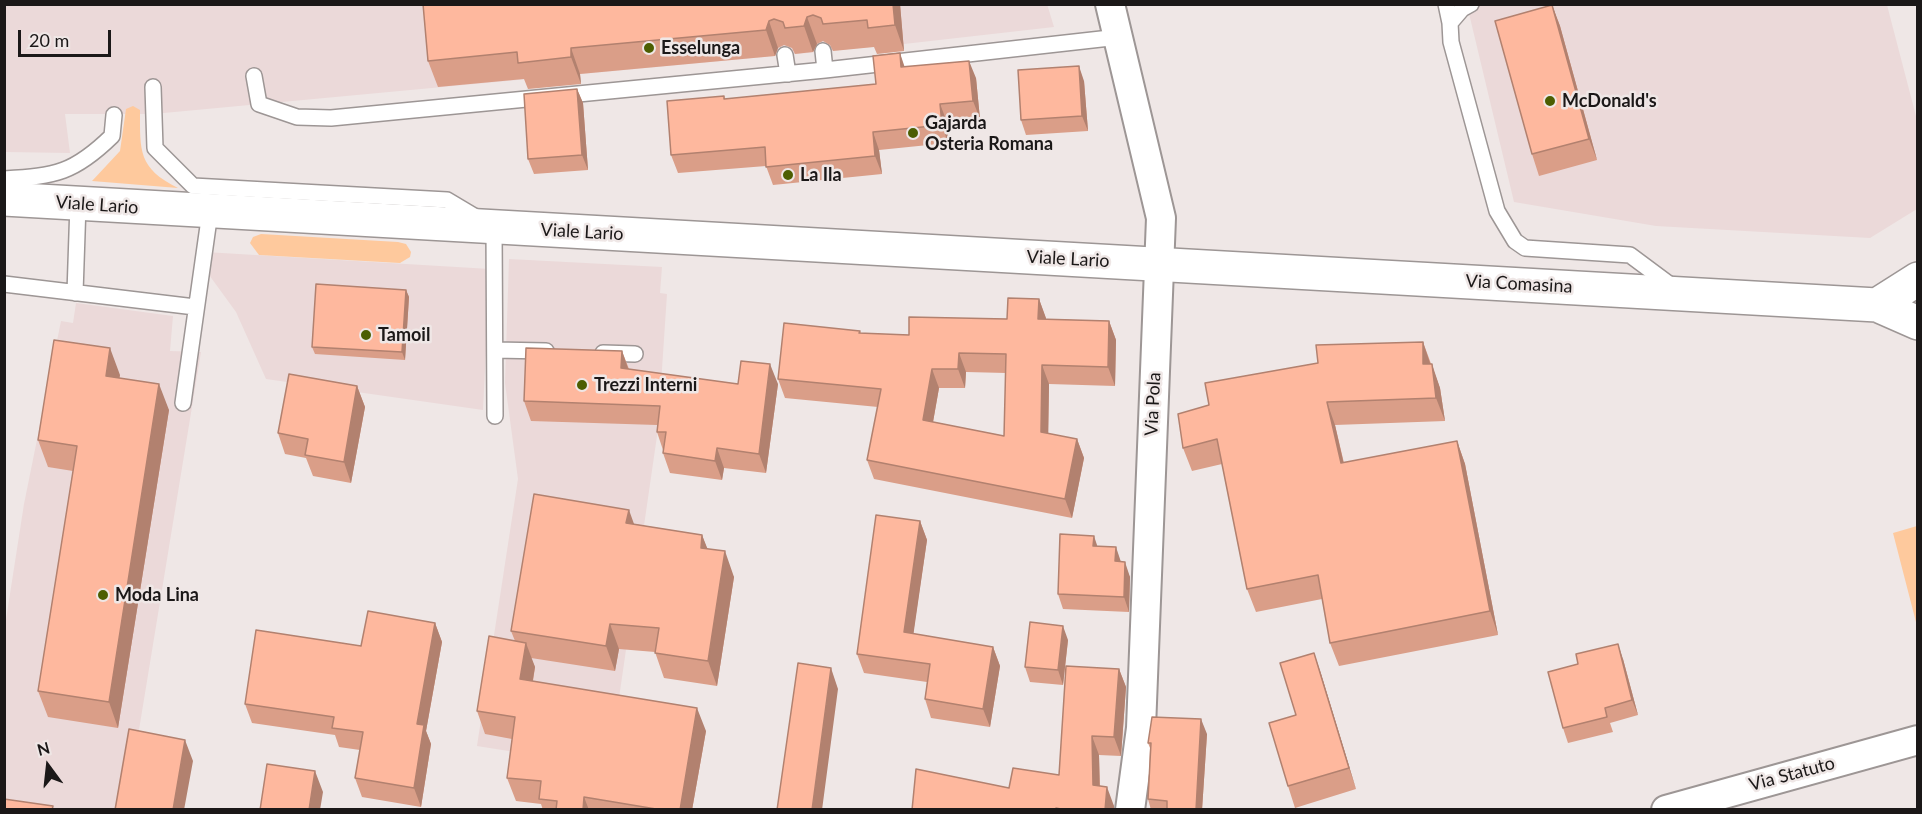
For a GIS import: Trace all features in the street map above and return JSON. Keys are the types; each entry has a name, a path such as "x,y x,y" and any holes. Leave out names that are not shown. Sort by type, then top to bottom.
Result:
{"main road":[{"name":"Viale Lario","path":"4,199 1160,264"},
{"name":"Via Comasina","path":"1160,264 1877,305 1917,323"},
{"path":"1877,305 1917,279"}],"street":[{"name":"Via Pola","path":"1110,4 1161,219 1141,728 1130,810"},
{"name":"Via Statuto","path":"1666,810 1917,740"}],"lane":[{"path":"1446,4 1451,42 1497,211 1515,241 1525,248 1630,255 1680,293"},
{"path":"1450,23 1462,9 1471,4"},
{"path":"254,76 259,104 297,117 331,118 788,74 1119,37"},
{"path":"823,51 825,70"},
{"path":"785,55 788,74"},
{"path":"153,87 155,148 193,186 447,200 494,228 495,416"},
{"path":"4,179 51,176 90,158 112,136 114,115"},
{"path":"75,293 78,204"},
{"path":"183,403 210,212"},
{"path":"4,284 195,307"},
{"path":"495,350 564,352"},
{"path":"588,353 635,354"}],"shaded area":[{"path":"1047,4 1054,27 904,44 153,114 65,114 70,153 5,152 5,5"},
{"path":"1467,5 1887,5 1917,120 1917,209 1870,238 1656,226 1514,202"},
{"path":"133,106 140,110 141,147 148,165 165,181 178,188 92,181 120,151 126,109"},
{"path":"261,234 398,242 406,244 411,252 410,257 400,263 259,255 250,243 253,237"},
{"name":"Tamoil","path":"205,252 490,269 483,410 266,379 236,312 204,268"},
{"path":"509,259 662,267 660,293 667,294 658,429 609,767 477,746 518,479 505,383"},
{"path":"76,303 173,316 170,351 201,352 126,809 13,810 5,808 5,626 24,504 61,321 73,323"},
{"path":"1918,526 1917,626 1893,533"}],"building":[{"path":"423,4 893,4 895,25 868,28 867,20 823,24 821,18 813,15 807,17 804,26 785,28 783,22 774,19 769,21 766,30 571,48 571,57 518,63 517,52 428,61"},
{"name":"McDonald's","path":"1552,5 1589,139 1532,154 1495,21"},
{"path":"900,53 901,67 969,61 973,101 940,104 942,125 873,132 875,156 766,167 765,147 671,155 667,101 724,96 724,99 876,84 873,56"},
{"path":"1079,66 1082,116 1021,120 1018,70"},
{"path":"577,89 582,155 528,159 524,94"},
{"path":"316,284 406,290 402,352 312,347"},
{"path":"1008,298 1039,299 1038,319 1109,321 1108,367 1042,365 1041,432 1077,439 1065,499 867,460 881,389 778,379 784,323 860,331 859,333 909,335 909,317 1007,319","holes":["959,353 1006,354 1004,436 923,420 932,369 958,369"]},
{"name":"Moda Lina","path":"54,340 110,348 106,376 159,384 109,702 38,691 77,446 38,440"},
{"path":"1423,342 1423,364 1432,364 1436,398 1327,402 1341,463 1457,441 1490,611 1330,643 1318,575 1247,589 1217,439 1183,448 1178,414 1209,405 1205,383 1318,363 1316,345"},
{"path":"526,348 622,351 621,368 738,384 741,361 770,364 759,454 717,448 715,461 663,453 666,432 657,432 660,406 524,401"},
{"path":"289,374 357,386 344,462 305,455 308,439 278,433"},
{"path":"534,494 629,510 626,523 702,535 701,548 725,551 708,661 655,653 659,628 610,624 606,646 511,631"},
{"path":"876,515 920,521 904,632 993,647 983,709 925,699 930,664 857,654"},
{"path":"1060,534 1094,536 1093,546 1116,547 1115,561 1125,562 1124,597 1058,594"},
{"path":"368,611 435,623 417,724 424,725 414,788 355,778 363,732 332,728 334,717 245,704 256,630 361,646"},
{"path":"1030,622 1063,626 1058,670 1025,667"},
{"path":"489,636 526,643 520,679 697,708 680,810 662,810 584,797 583,810 556,810 557,801 539,799 541,781 507,778 515,717 477,711"},
{"path":"1618,644 1632,700 1605,708 1607,717 1563,728 1548,672 1578,664 1576,654"},
{"path":"1314,653 1349,768 1288,786 1269,723 1296,715 1280,663"},
{"path":"798,663 831,668 812,810 777,810"},
{"path":"1066,666 1119,669 1114,737 1092,736 1093,785 1107,787 1105,810 1056,808 1056,810 912,810 916,769 1009,788 1013,768 1059,775"},
{"path":"1152,717 1201,719 1196,810 1167,810 1167,801 1148,799 1151,743 1148,743"},
{"path":"129,729 185,740 173,810 115,810"},
{"path":"267,764 315,771 309,810 260,810"},
{"path":"4,799 53,806 52,810 4,810"}],"place":[{"name":"Esselunga","path":"649,48"},
{"name":"McDonald's","path":"1550,101"},
{"name":"Gajarda Osteria Romana","path":"913,133"},
{"name":"La Ila","path":"788,175"},
{"name":"Tamoil","path":"366,335"},
{"name":"Trezzi Interni","path":"582,385"},
{"name":"Moda Lina","path":"103,595"}]}
